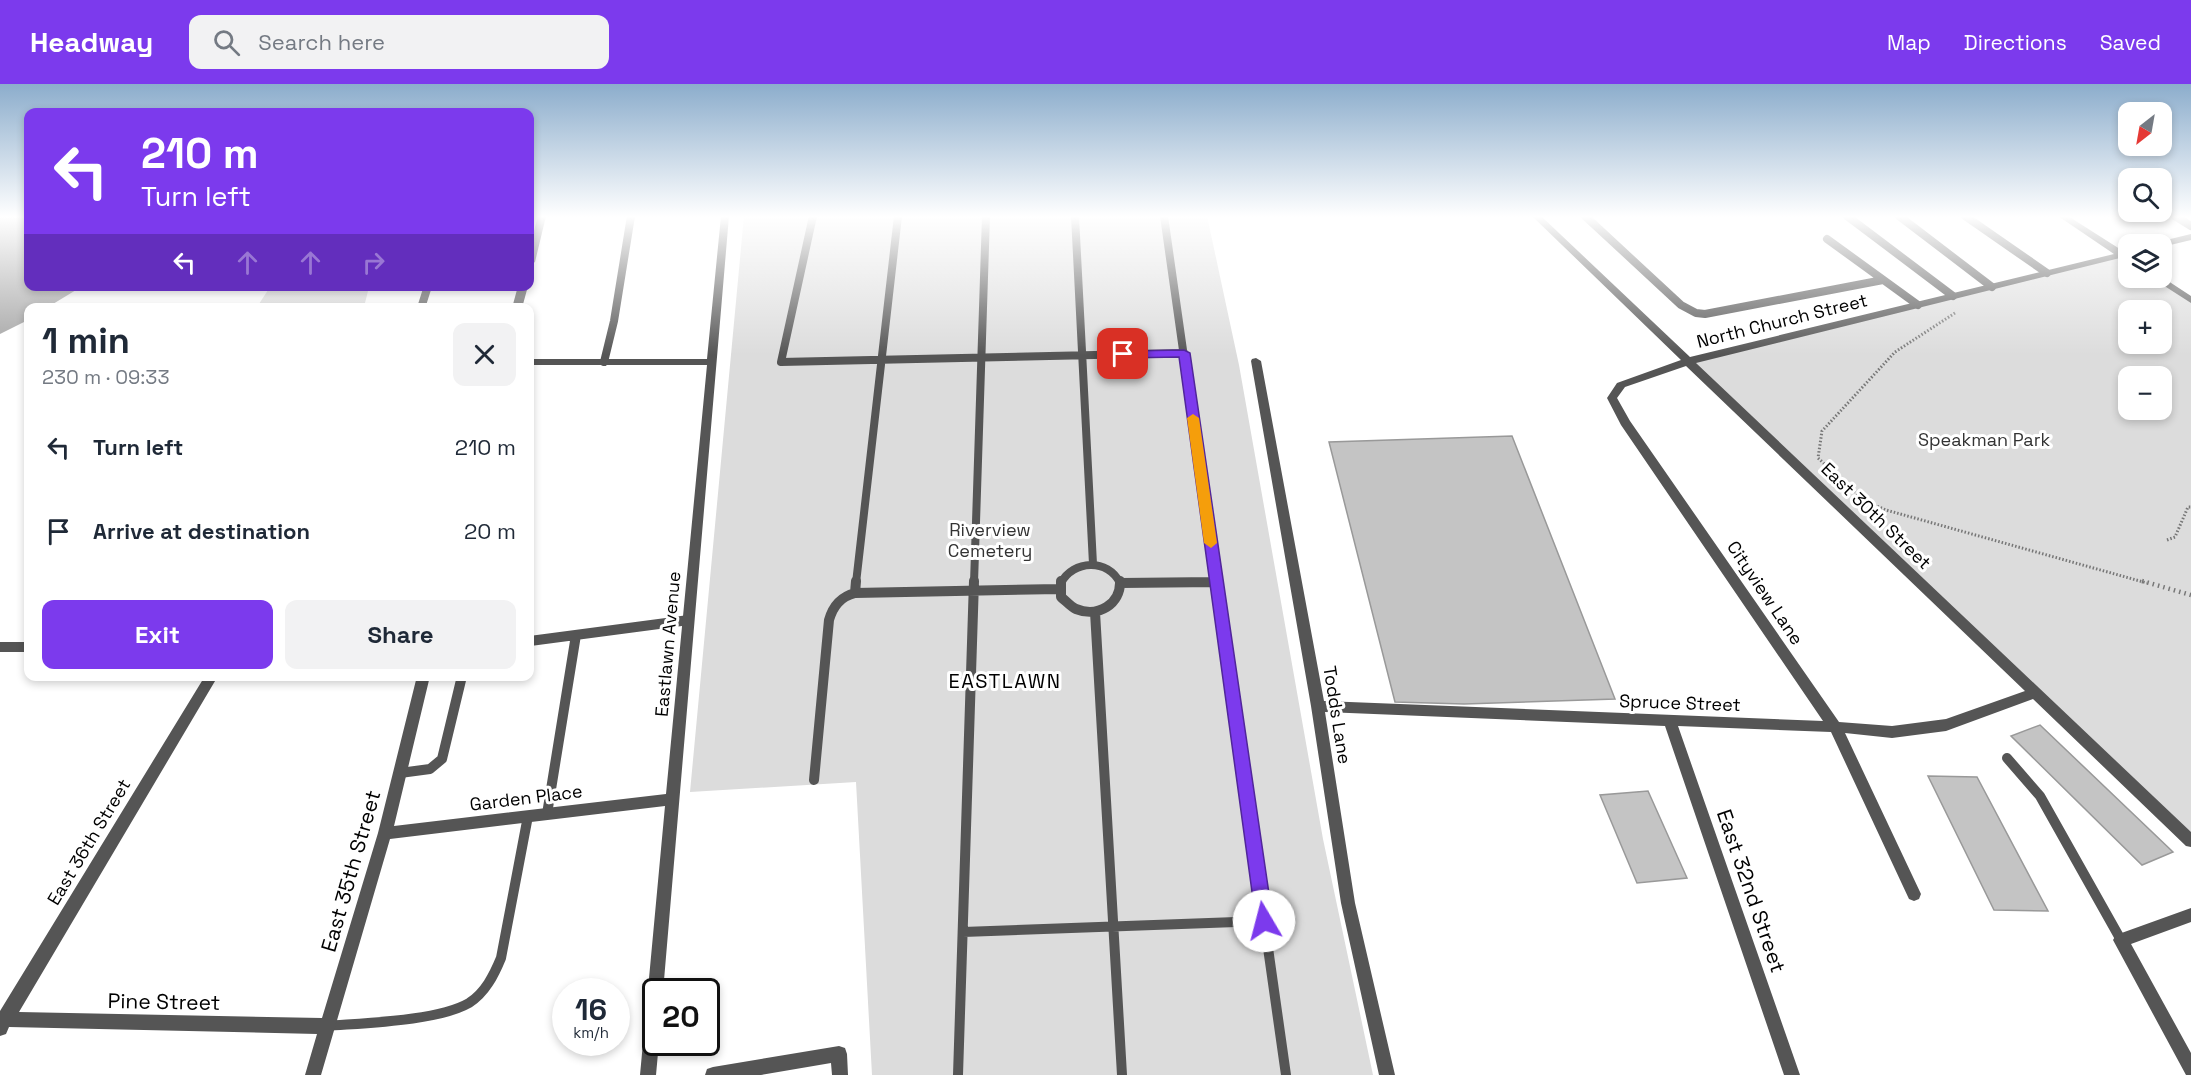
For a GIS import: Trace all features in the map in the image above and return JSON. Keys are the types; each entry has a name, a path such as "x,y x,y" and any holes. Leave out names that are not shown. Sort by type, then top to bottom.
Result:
{"street":[{"name":"Eastlawn Avenue","path":"648,1075 721,262"},
{"name":"East 30th Street","path":"1584,262 2191,841"},
{"name":"North Church Street","path":"1689,362 2097,262"},
{"path":"2172,288 2191,300"},
{"name":"Todds Lane","path":"1257,361 1318,706 1348,903 1387,1075"},
{"path":"534,362 711,362"},
{"name":"Cityview Lane","path":"1689,362 1621,385 1612,398 1625,422 1834,727 1914,894"},
{"path":"0,647 24,647"},
{"name":"East 36th Street","path":"2,1022 209,681"},
{"name":"East 35th Street","path":"313,1075 385,833 423,681"},
{"name":"Spruce Street","path":"1318,706 1834,727 1892,732 1946,725 2034,693"},
{"name":"East 32nd Street","path":"1670,721 1792,1075"},
{"name":"Garden Place","path":"385,833 672,799"},
{"path":"2191,915 2121,940 2191,1069"},
{"name":"Pine Street","path":"2,1022 327,1026"},
{"path":"714,1075 839,1054 840,1075"}],"lane":[{"path":"604,362 614,321 624,262"},
{"path":"803,262 781,362 1184,353"},
{"path":"855,593 893,262"},
{"path":"958,1075 985,262"},
{"path":"1078,262 1093,564"},
{"path":"1171,262 1286,1075"},
{"path":"1635,262 1681,305 1696,313 1705,314 1883,280"},
{"path":"1859,262 1918,305"},
{"path":"1908,262 1953,296"},
{"path":"1960,262 1992,287"},
{"path":"2032,262 2048,273"},
{"path":"1093,564 1111,570 1121,583 1122,591 1113,605 1095,612 1075,609 1067,604 1059,589 1061,580 1073,568 1093,564"},
{"path":"1121,583 1216,582"},
{"path":"814,780 829,620 834,604 847,594 855,593 1059,589"},
{"path":"1095,612 1122,1075"},
{"path":"534,640 689,620"},
{"path":"547,814 576,635"},
{"path":"400,773 430,769 442,759 461,681"},
{"path":"2007,758 2040,796 2121,940"},
{"path":"327,1026 448,1011 467,1004 483,992 501,958 528,816"},
{"path":"963,932 1264,921"}],"path":[{"path":"1955,313 1894,352 1822,431 1818,458 1865,501 1886,510 2191,594"},
{"path":"2167,540 2175,537 2188,507 2191,507"}],"green space":[{"name":"Riverview Cemetery","path":"740,262 1217,262 1239,365 1323,839 1373,1075 872,1075 856,782 690,792"},
{"name":"Speakman Park","path":"2092,262 2118,262 2118,288 2172,287 2191,299 2191,843 1689,361"},
{"path":"267,291 368,291 365,303 260,303"}],"shaded area":[{"path":"0,262 24,262 24,291 74,291 55,303 24,303 24,322 0,334"}],"building":[{"path":"1512,436 1615,699 1464,704 1395,702 1329,442"},
{"path":"2040,725 2173,852 2142,865 2011,736"},
{"path":"1928,776 1977,777 2048,911 1994,910"},
{"path":"1648,791 1687,878 1637,883 1600,795"}],"slow traffic":[{"path":"1193,418 1211,543"}],"district":[{"name":"EASTLAWN","path":"1005,681"}],"route":[{"path":"1123,354 1184,353 1264,921"}]}
